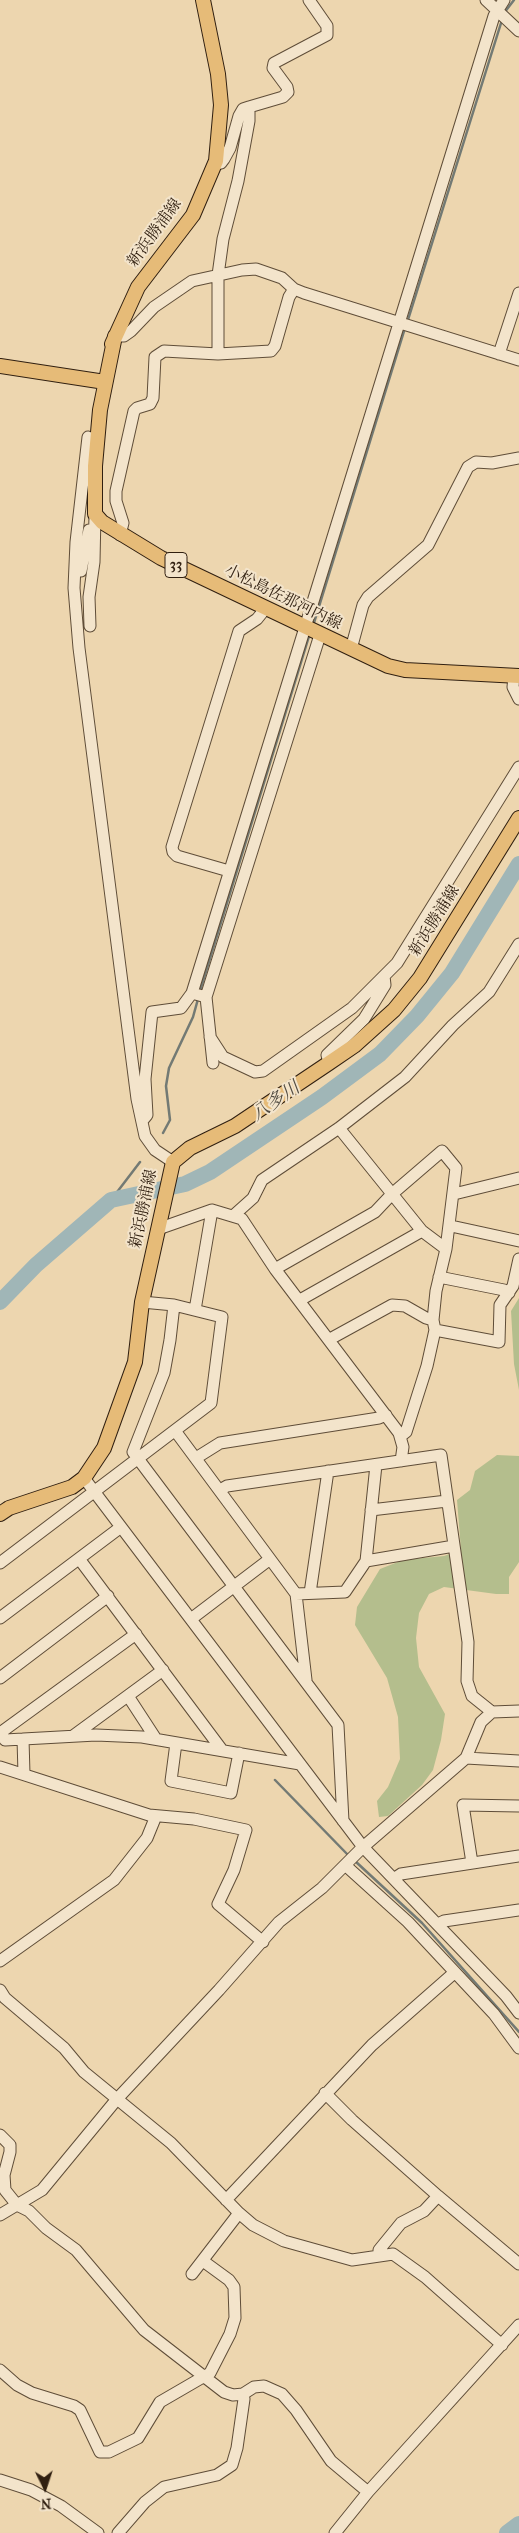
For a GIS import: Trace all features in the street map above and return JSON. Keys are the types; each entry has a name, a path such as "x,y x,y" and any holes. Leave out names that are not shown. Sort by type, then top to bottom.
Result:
{"main road":[{"name":"新浜勝浦線","path":"97,381 138,287 193,215 214,164 220,133 221,105 218,74 203,0"},
{"path":"0,366 97,381"},
{"path":"95,466 88,438 97,381"},
{"path":"95,514 97,381"},
{"name":"小松島佐那河内線","path":"95,514 102,522 120,535 161,558 388,666 405,670 517,676"},
{"name":"新浜勝浦線","path":"0,1514 10,1508 72,1487 84,1478 104,1448 112,1420 135,1362 142,1302 172,1164 190,1148 235,1126 354,1046 394,1010 420,978 519,818"}],"street":[{"path":"214,164 221,163 230,148 239,116 243,110 283,97 288,92 287,86 273,68 274,63 327,34 327,26 309,0"},
{"path":"486,0 519,31"},
{"path":"141,1121 147,1114 145,1079 152,1012 181,1008 199,995 504,0"},
{"path":"218,354 218,275 222,239 238,181 249,121 249,107"},
{"path":"115,336 124,336 154,307 192,281 256,269 282,278 294,289 519,360"},
{"path":"120,535 124,529 116,501 116,490 134,411 137,408 150,404 153,398 155,357 164,351 218,354 271,350 275,346 289,297 294,289"},
{"path":"499,354 519,294"},
{"path":"88,438 76,542 74,588 77,620 141,1121 145,1136 155,1150 172,1164"},
{"path":"351,649 363,605 368,597 428,545 468,467 476,462 492,463 519,458"},
{"path":"77,620 82,561 95,514"},
{"path":"90,626 89,597 94,562 95,514"},
{"path":"229,871 177,856 173,852 172,847 239,631 257,619 266,609"},
{"path":"213,1063 210,1037 199,995 229,871 312,631"},
{"path":"517,676 513,687 519,699"},
{"path":"210,1037 223,1057 255,1072 263,1071 336,1021 397,963 425,921 519,767"},
{"path":"234,1215 253,1198 262,1180 339,1128 386,1092 417,1065 453,1025 489,992 516,954 519,944"},
{"path":"329,1063 327,1055 364,1019 385,985 384,976"},
{"path":"339,1128 422,1231 446,1249"},
{"path":"275,1269 375,1212 392,1194 442,1150 456,1168 450,1226 439,1277 427,1366 406,1432 401,1436"},
{"path":"454,1194 519,1178"},
{"path":"195,1310 212,1210"},
{"path":"158,1225 212,1210 234,1215 242,1219 275,1269 330,1339 401,1436 404,1447 401,1461"},
{"path":"450,1226 519,1240"},
{"path":"300,1300 422,1231"},
{"path":"330,1339 392,1305 405,1306 434,1325 499,1342 500,1305 514,1286 519,1259"},
{"path":"439,1277 504,1290 509,1293"},
{"path":"0,1563 176,1432 211,1403 222,1317 174,1305 142,1302"},
{"path":"174,1305 164,1373 133,1452 338,1725 343,1821"},
{"path":"196,1458 220,1444 379,1418 386,1415"},
{"path":"176,1432 296,1594 306,1682"},
{"path":"220,1490 226,1486 441,1455 468,1642 467,1680 472,1696 492,1712"},
{"path":"296,1594 345,1592 366,1561 376,1464"},
{"path":"310,1593 328,1472"},
{"path":"84,1478 363,1847 395,1878 506,1996 519,2013"},
{"path":"371,1510 447,1501"},
{"path":"1,1614 80,1560 121,1528"},
{"path":"366,1561 454,1546"},
{"path":"191,1619 270,1559"},
{"path":"80,1560 222,1750"},
{"path":"0,1678 108,1596"},
{"path":"136,1634 0,1733 5,1740 96,1734 156,1739 300,1764"},
{"path":"73,1736 163,1670"},
{"path":"128,1696 156,1739"},
{"path":"0,2215 42,2190 117,2099 263,1942 279,1922 322,1888 363,1847 466,1758 481,1722 492,1712 519,1711"},
{"path":"23,1739 24,1774"},
{"path":"176,1742 171,1781 231,1793 238,1753"},
{"path":"466,1758 519,1761"},
{"path":"0,1767 156,1816 163,1815 178,1819 194,1819 246,1830 234,1870 218,1904 263,1942"},
{"path":"472,1863 464,1805 519,1806"},
{"path":"0,1961 114,1880 147,1838 156,1816"},
{"path":"395,1878 401,1874 519,1856"},
{"path":"345,1865 408,1922 494,2014 519,2048"},
{"path":"438,1924 444,1921 519,1910"},
{"path":"226,2200 372,2045 454,1973"},
{"path":"2,1996 64,2048 84,2072 171,2143 252,2225 284,2241 352,2260 393,2254 404,2260 502,2345"},
{"path":"326,2093 352,2120 519,2264"},
{"path":"0,2135 10,2146 4,2175 5,2190 17,2205 29,2211 46,2228 76,2250 144,2330 224,2392 233,2395 243,2394 254,2387 264,2386 282,2394 330,2461 368,2492"},
{"path":"379,2255 379,2250 401,2223 424,2211 438,2196"},
{"path":"192,2274 239,2213"},
{"path":"0,2370 16,2385 32,2394 74,2406 80,2410 100,2452 104,2453 138,2438 160,2402 210,2373 230,2334 235,2318 234,2287 229,2280 203,2261"},
{"path":"335,2533 368,2492 519,2326"},
{"path":"118,2533 152,2495 164,2487 217,2475 232,2465 237,2448 244,2399 243,2394"},
{"path":"0,2480 31,2490 61,2506 98,2533"}],"green space":[{"path":"519,1298 519,1390 514,1364 511,1311"},
{"path":"497,1455 519,1456 519,1562 509,1577 509,1594 444,1587 429,1594 419,1613 416,1638 419,1667 445,1714 441,1740 433,1770 422,1785 388,1816 379,1817 377,1801 388,1787 400,1759 398,1717 387,1678 355,1625 357,1607 380,1569 403,1560 444,1556 461,1550 457,1500 470,1490 475,1471"}],"waterway":[{"path":"504,13 514,0"},
{"path":"407,323 502,20"},
{"path":"313,626 405,328"},
{"path":"200,991 310,633"},
{"name":"八多川","path":"0,1302 36,1265 111,1200 185,1184 210,1172 322,1097 380,1054 417,1016 452,973 519,864"},
{"path":"163,1133 170,1120 166,1086 169,1068 193,1017 198,999"},
{"path":"111,1200 140,1162"},
{"path":"275,1780 349,1856"},
{"path":"355,1861 422,1923 519,2032"},
{"path":"507,2533 519,2524"}]}
